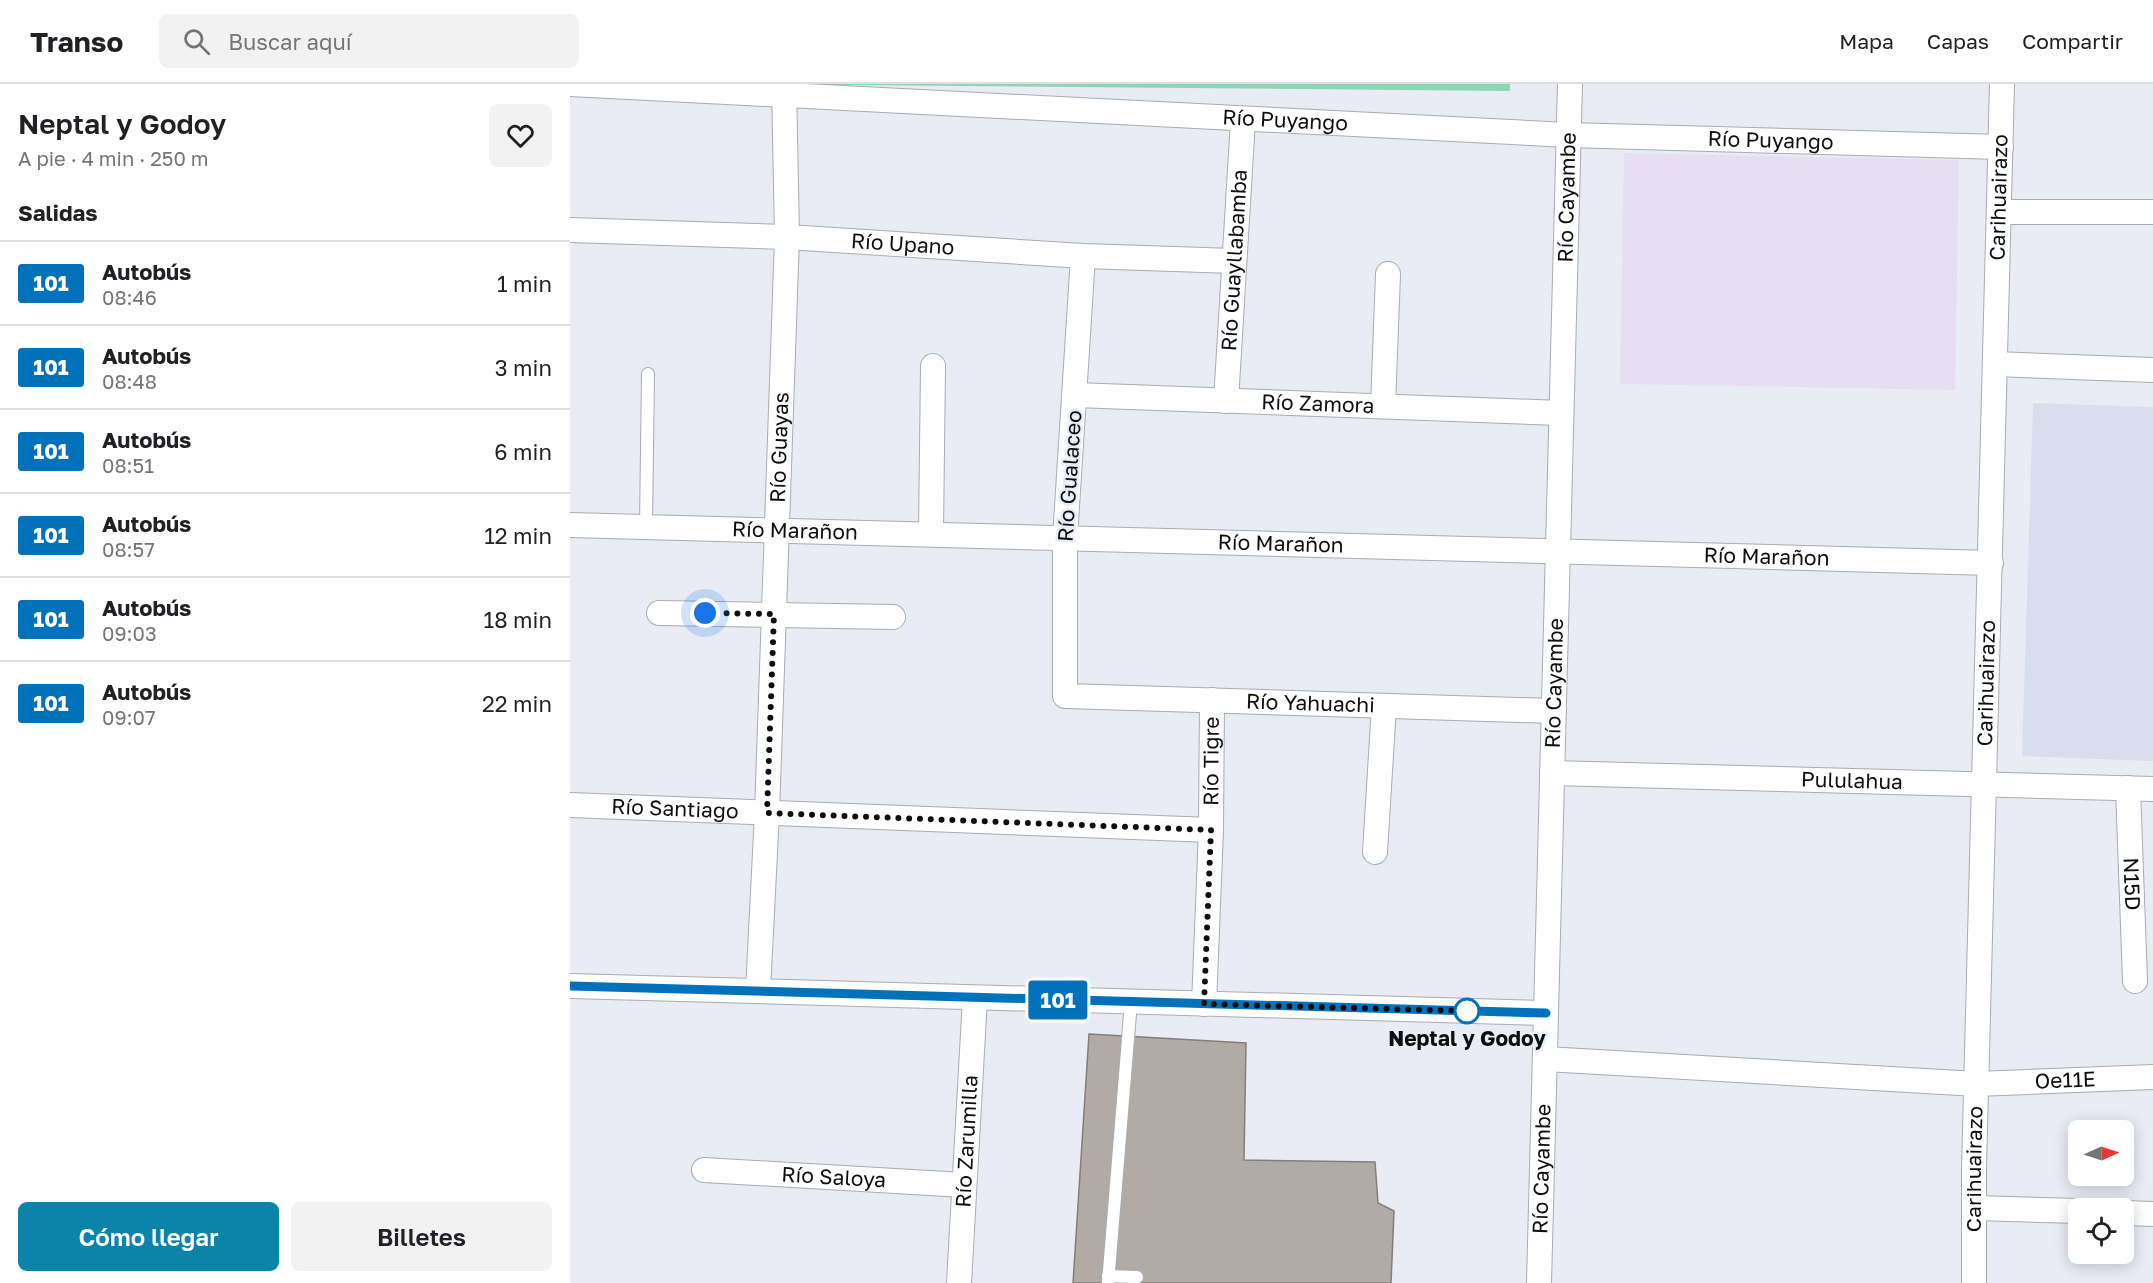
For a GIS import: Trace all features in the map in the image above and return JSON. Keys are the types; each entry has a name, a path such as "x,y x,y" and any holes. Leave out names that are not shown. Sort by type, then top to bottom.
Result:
{"street":[{"name":"Río Puyango","path":"570,84 784,89 1243,120 1568,135 2001,147"},
{"name":"Río Cayambe","path":"1539,1283 1570,84"},
{"name":"Carihuairazo","path":"1974,1283 1984,784 2001,212 2002,84"},
{"name":"Río Guayas","path":"758,991 767,813 787,237 784,89"},
{"name":"Río Guayllabamba","path":"1226,400 1243,120"},
{"path":"2001,212 2153,212"},
{"name":"Río Upano","path":"570,230 787,237 1083,255 1234,261"},
{"name":"Río Gualaceo","path":"1065,696 1065,538 1083,255"},
{"path":"1383,406 1388,274"},
{"path":"1995,364 2153,370"},
{"path":"931,533 933,366"},
{"name":"Río Zamora","path":"1075,395 1561,413"},
{"name":"Río Marañon","path":"570,525 646,525 1991,563"},
{"path":"659,613 893,617"},
{"name":"Río Yahuachi","path":"1065,696 1554,711"},
{"name":"Río Tigre","path":"1204,1004 1211,830 1212,699"},
{"path":"1375,852 1384,706"},
{"name":"Pululahua","path":"1552,773 2153,789"},
{"name":"N15D","path":"2128,788 2135,981"},
{"name":"Río Santiago","path":"570,805 1211,830"},
{"path":"570,986 1546,1013"},
{"name":"Río Zarumilla","path":"959,1283 975,998"},
{"name":"Oe11E","path":"1546,1059 1977,1084 2153,1077"},
{"name":"Río Saloya","path":"704,1170 964,1185"},
{"path":"1975,1208 2068,1211"},
{"path":"2134,1213 2153,1214"}],"lane":[{"path":"646,525 648,374"},
{"path":"1131,1002 1108,1280 1137,1277"}],"shaded area":[{"path":"1624,153 1959,160 1955,390 1620,384"},
{"path":"2033,403 2153,407 2153,761 2022,756"}],"green space":[{"path":"734,84 1510,84 1510,91"}],"building":[{"path":"1089,1034 1246,1043 1244,1160 1375,1162 1378,1203 1394,1211 1391,1283 1073,1283"}],"bus line":[{"name":"101","path":"570,986 1546,1013"}],"place":[{"name":"Neptal y Godoy","path":"1467,1011"}],"route":[{"path":"705,613 774,614 767,813 1058,826 1211,830 1204,1004 1467,1011"}]}
